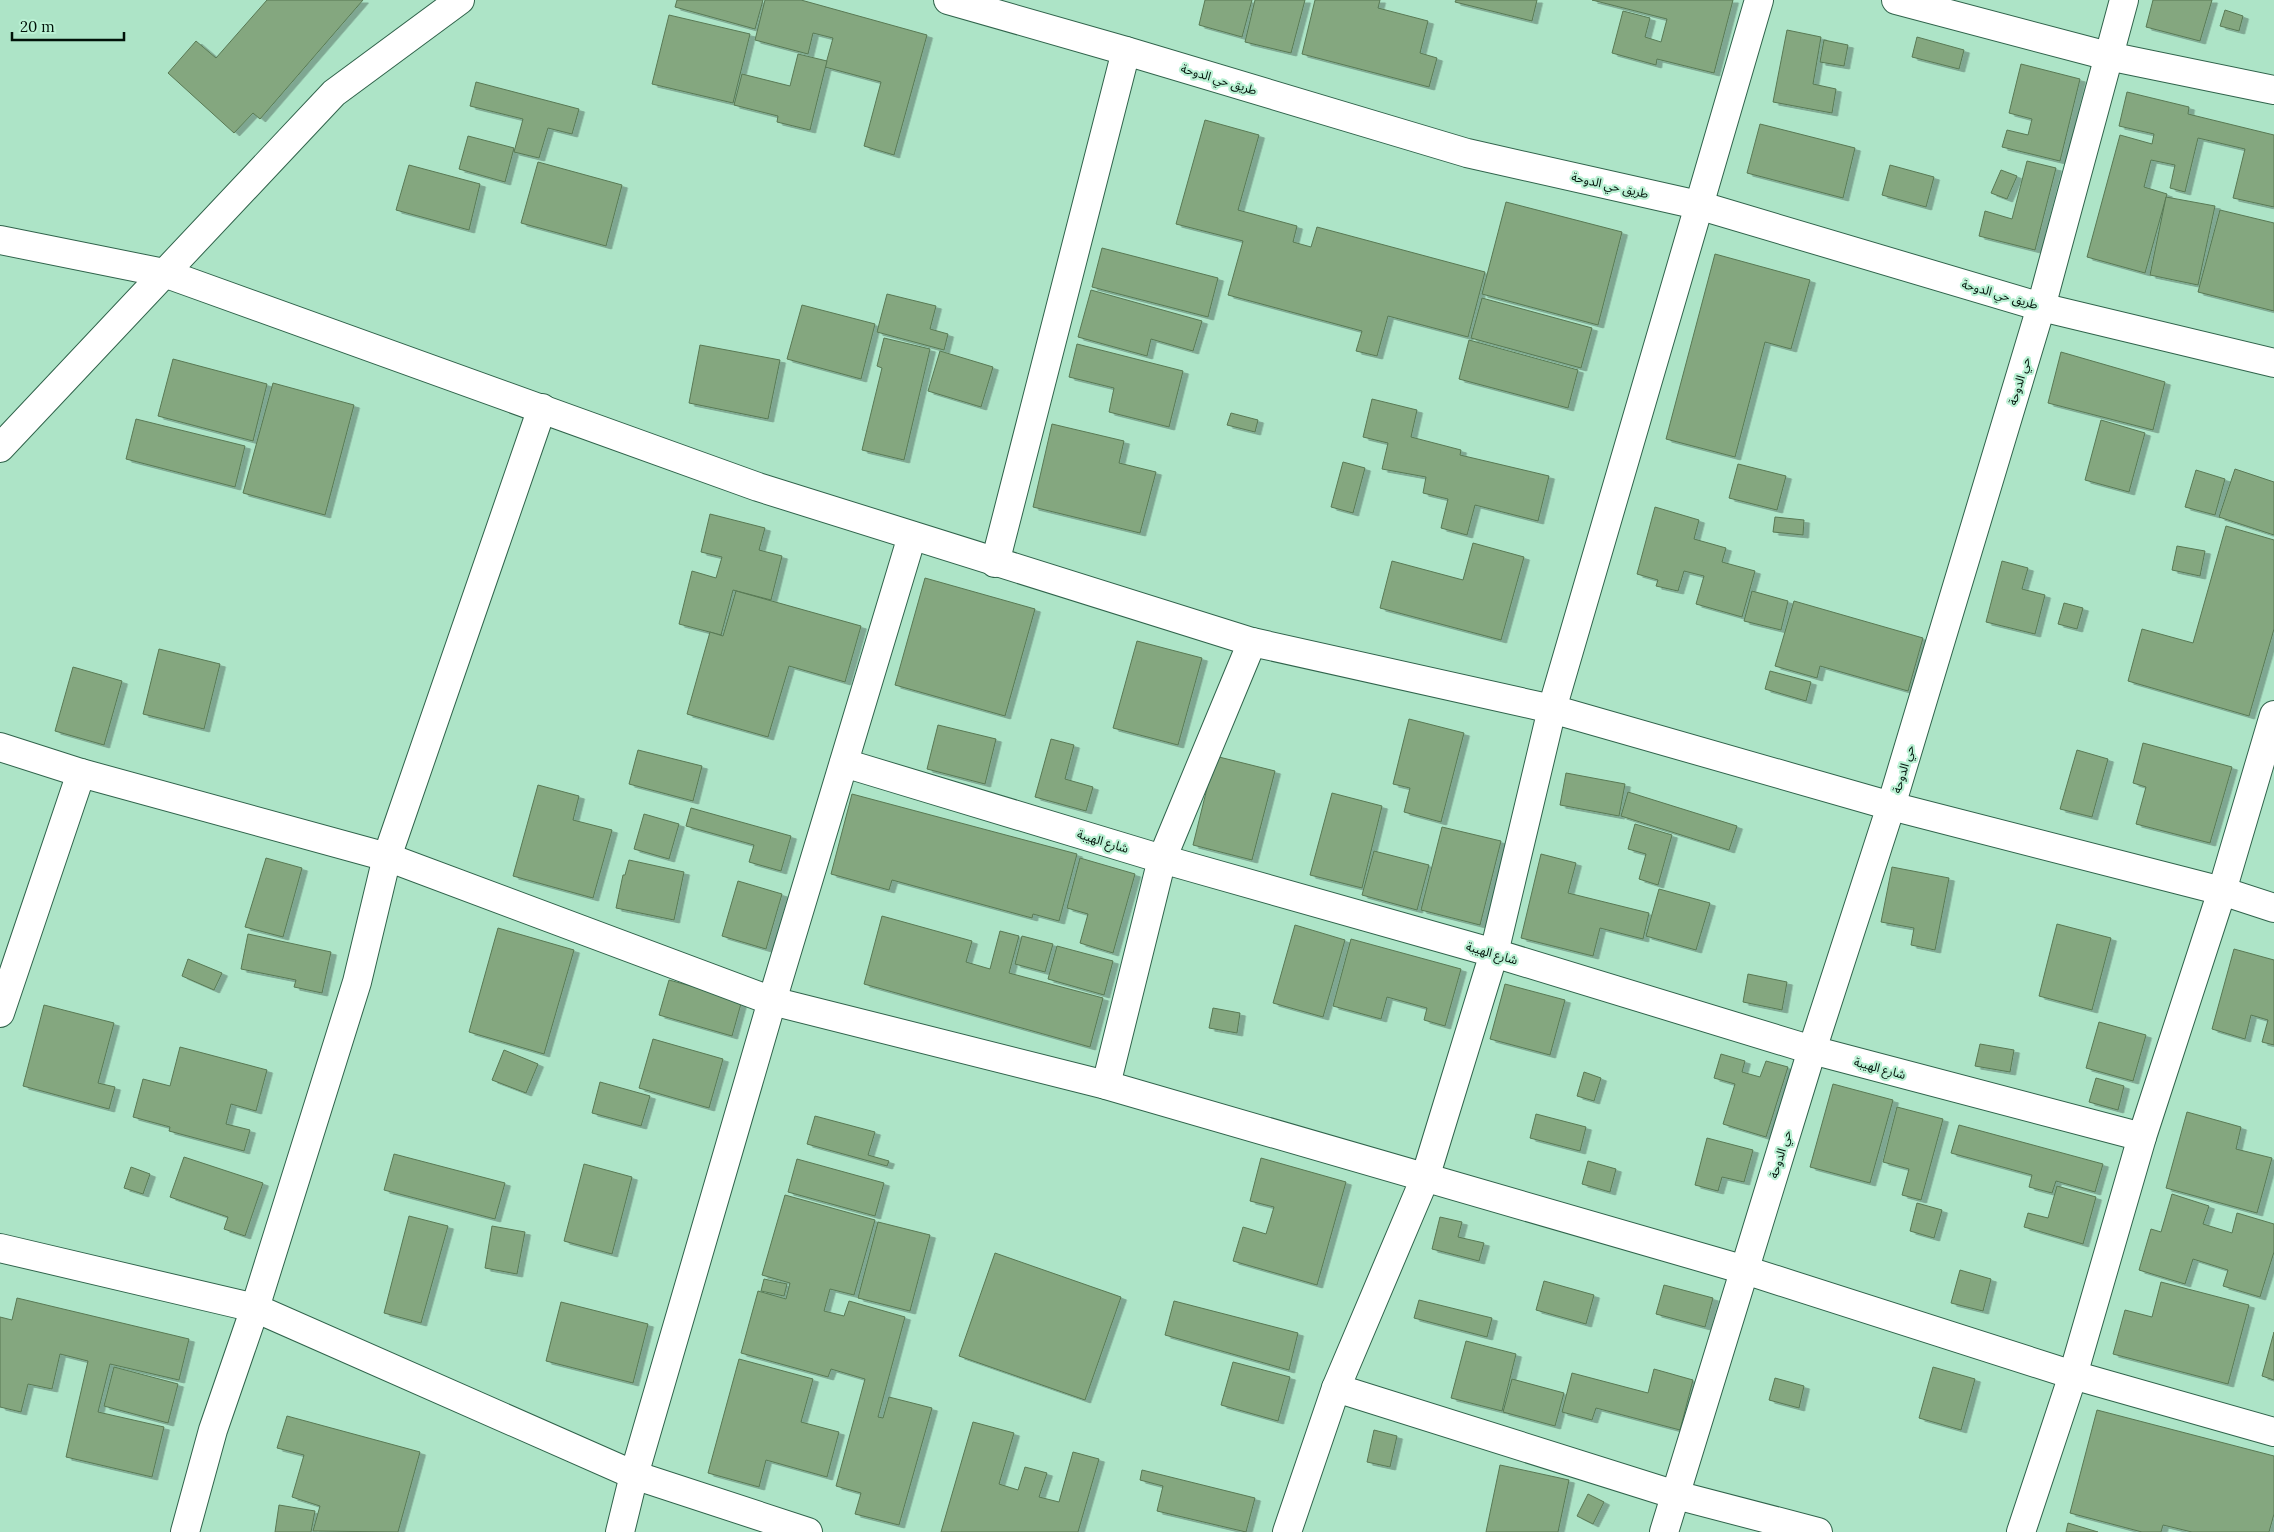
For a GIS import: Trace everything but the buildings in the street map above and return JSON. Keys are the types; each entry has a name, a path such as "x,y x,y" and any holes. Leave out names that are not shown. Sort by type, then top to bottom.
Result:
{"street":[{"path":"0,448 334,93 460,0"},
{"name":"طريق حي الدوحة","path":"948,0 1467,153 1698,205 2041,307 2274,363"},
{"path":"1287,1532 1336,1388 1424,1178 1494,953 1552,709 1759,0"},
{"path":"1896,0 2108,56 2274,90"},
{"name":"حي الدوحة","path":"1664,1532 1812,1050 1891,806 2041,307 2124,0"},
{"path":"995,563 1126,51"},
{"path":"0,240 164,273 758,487 995,563 1252,642 1552,709 1891,806 2222,891 2274,908"},
{"path":"184,1532 213,1430 255,1308 357,982 387,857 542,408"},
{"path":"620,1532 634,1475 772,1001 912,536"},
{"path":"1106,1085 1162,859 1252,642"},
{"path":"2020,1532 2073,1375 2142,1137 2222,891 2274,716"},
{"path":"0,747 81,773 387,857 772,1001 1106,1085 1745,1270 2073,1375 2274,1432"},
{"name":"شارع الهيبة","path":"844,763 1162,859 1494,953 1812,1050 2142,1137"},
{"path":"0,1013 81,773"},
{"path":"0,1248 255,1308 634,1475 808,1532"},
{"path":"1336,1388 1676,1495 1818,1532"}]}
